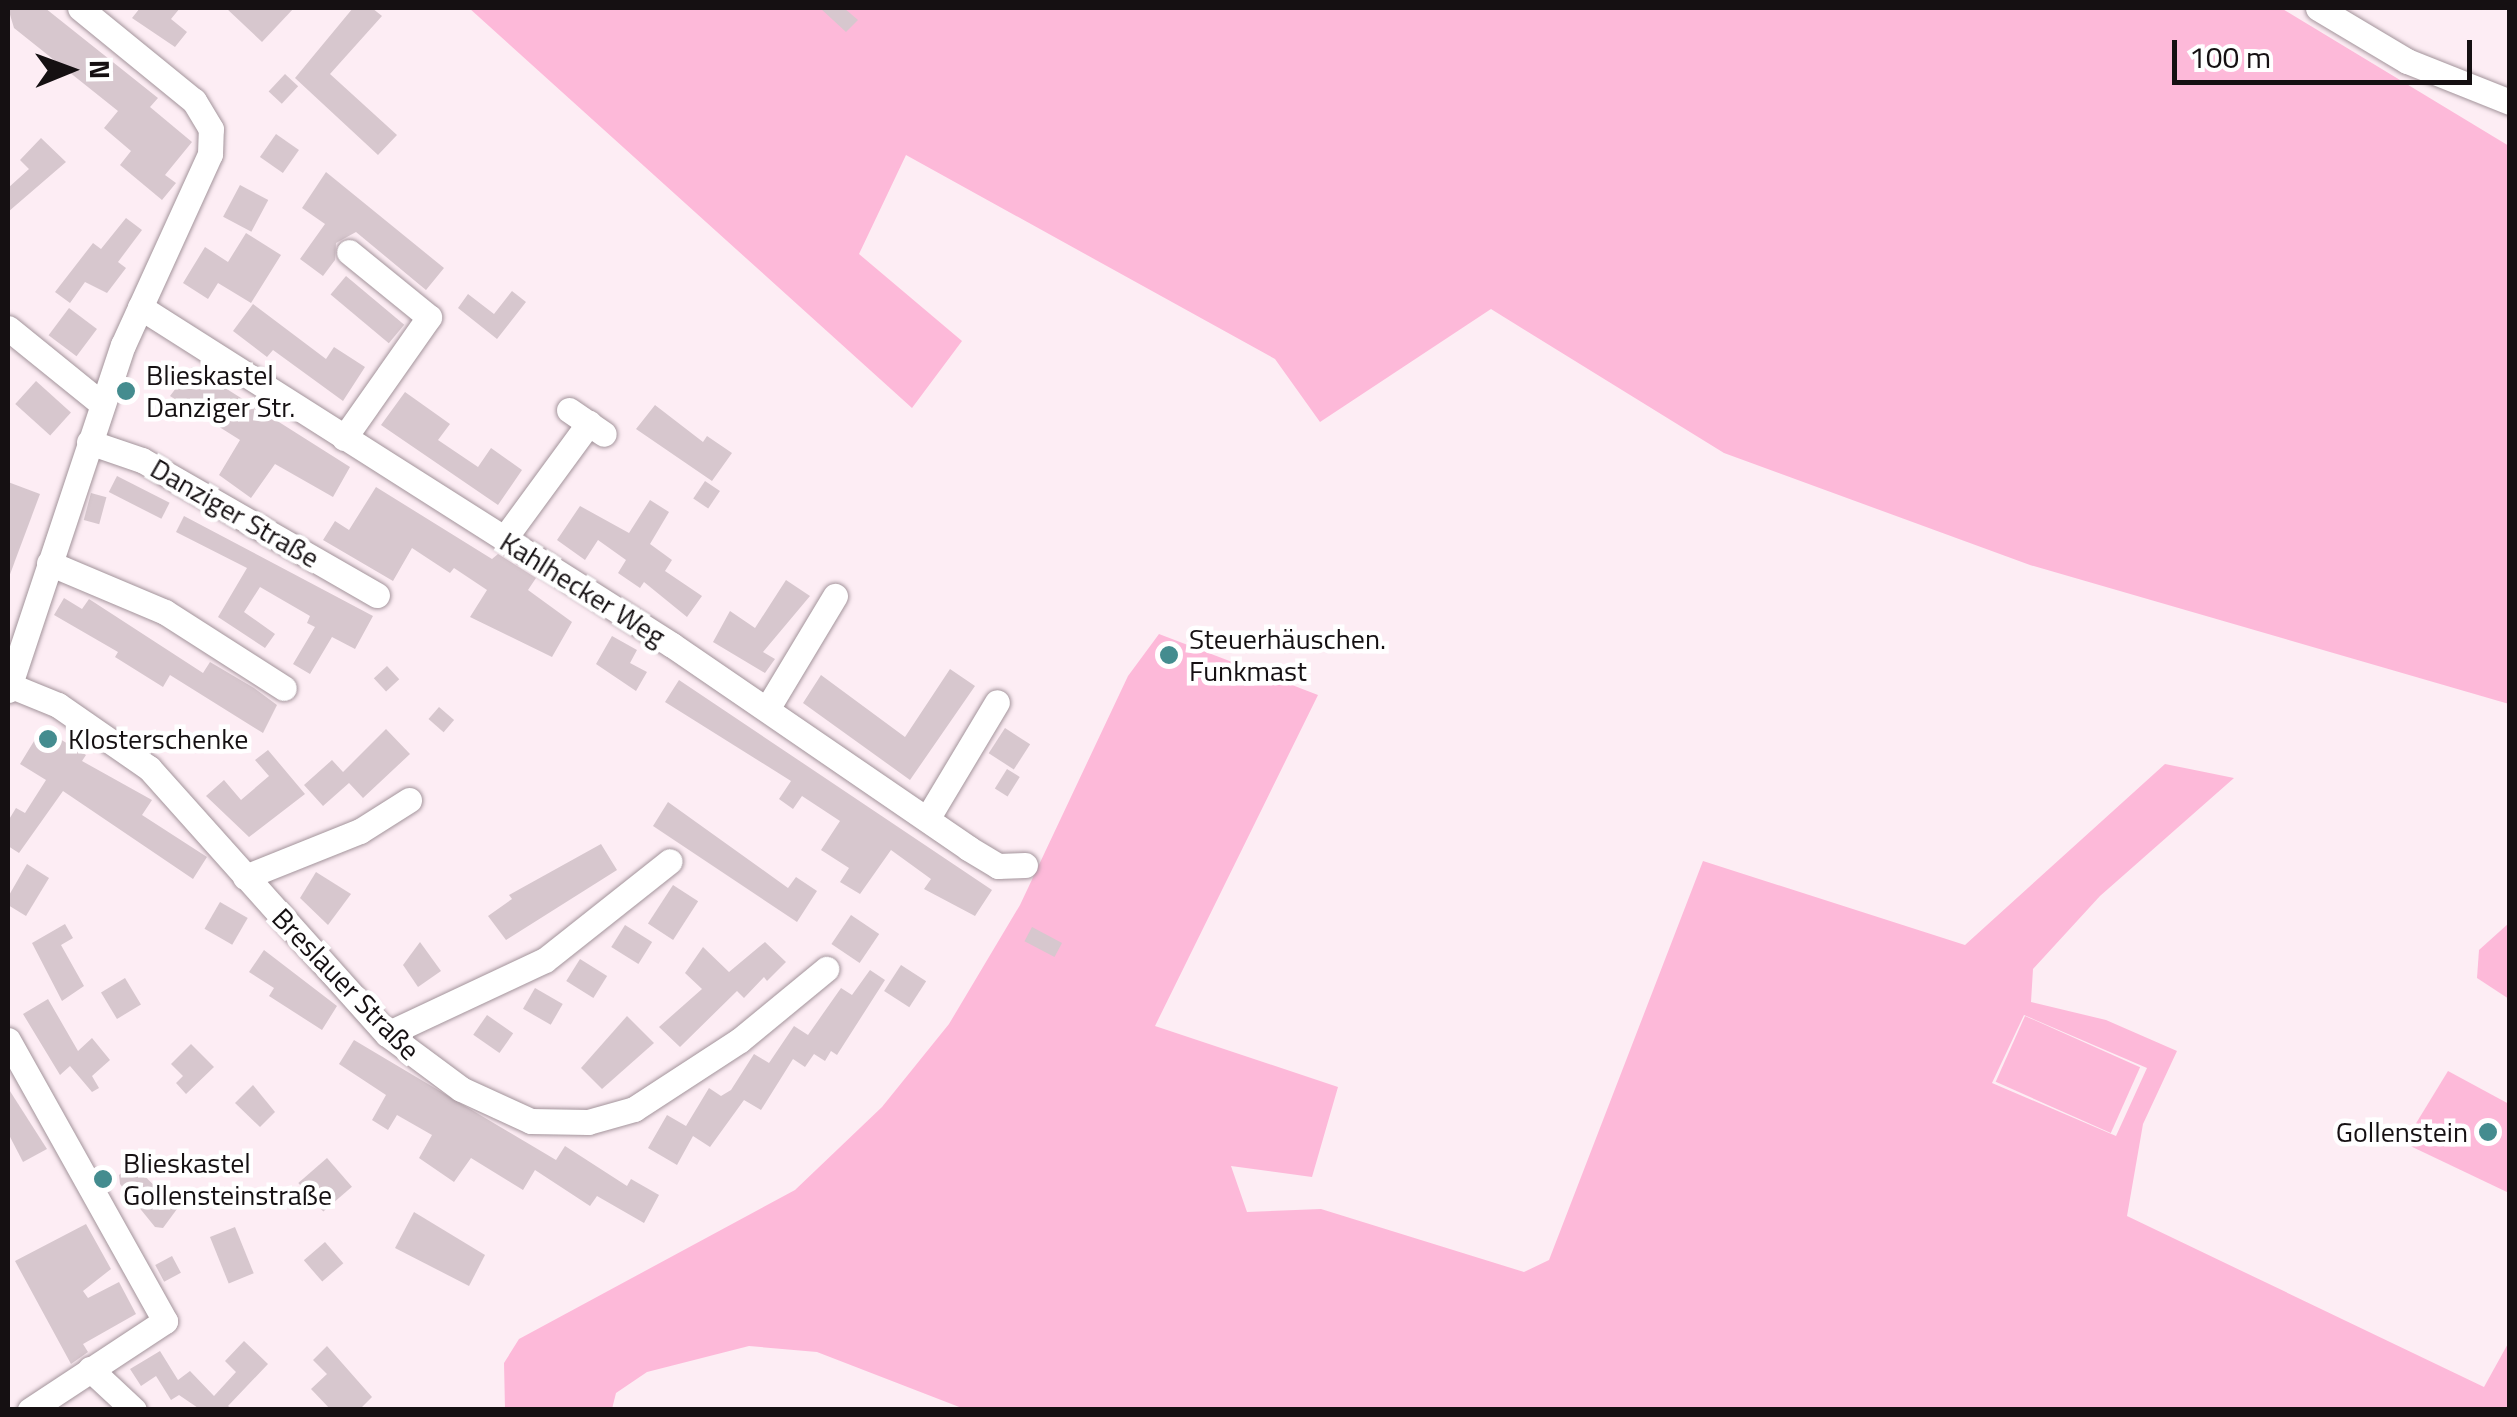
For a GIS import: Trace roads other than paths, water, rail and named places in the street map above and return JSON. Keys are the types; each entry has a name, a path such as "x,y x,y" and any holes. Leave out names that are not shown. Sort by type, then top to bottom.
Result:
{"street":[{"path":"8,688 102,404 140,307 204,172 210,128 194,100 80,8"},
{"path":"2318,8 2407,61 2510,102"},
{"path":"344,438 429,317 349,252"},
{"name":"Kahlhecker Weg","path":"140,307 767,709 998,866 1025,865"},
{"path":"8,328 102,404"},
{"path":"504,539 587,422"},
{"name":"Danziger Straße","path":"89,442 142,460 377,594"},
{"path":"49,563 165,612 284,688"},
{"path":"767,709 836,596"},
{"name":"Breslauer Straße","path":"8,688 58,705 149,768 388,1034 462,1090 531,1120 588,1122 634,1109 683,1079 826,969"},
{"path":"926,819 997,702"},
{"path":"246,876 360,831 409,800"},
{"path":"388,1034 545,960 670,861"},
{"path":"8,1040 165,1321 30,1410"},
{"path":"90,1370 134,1410"}],"place":[{"name":"Blieskastel Danziger Str.","path":"126,391"},
{"name":"Steuerhäuschen. Funkmast","path":"1169,655"},
{"name":"Klosterschenke","path":"48,739"},
{"name":"Gollenstein","path":"2488,1132"},
{"name":"Blieskastel Gollensteinstraße","path":"103,1179"}]}
